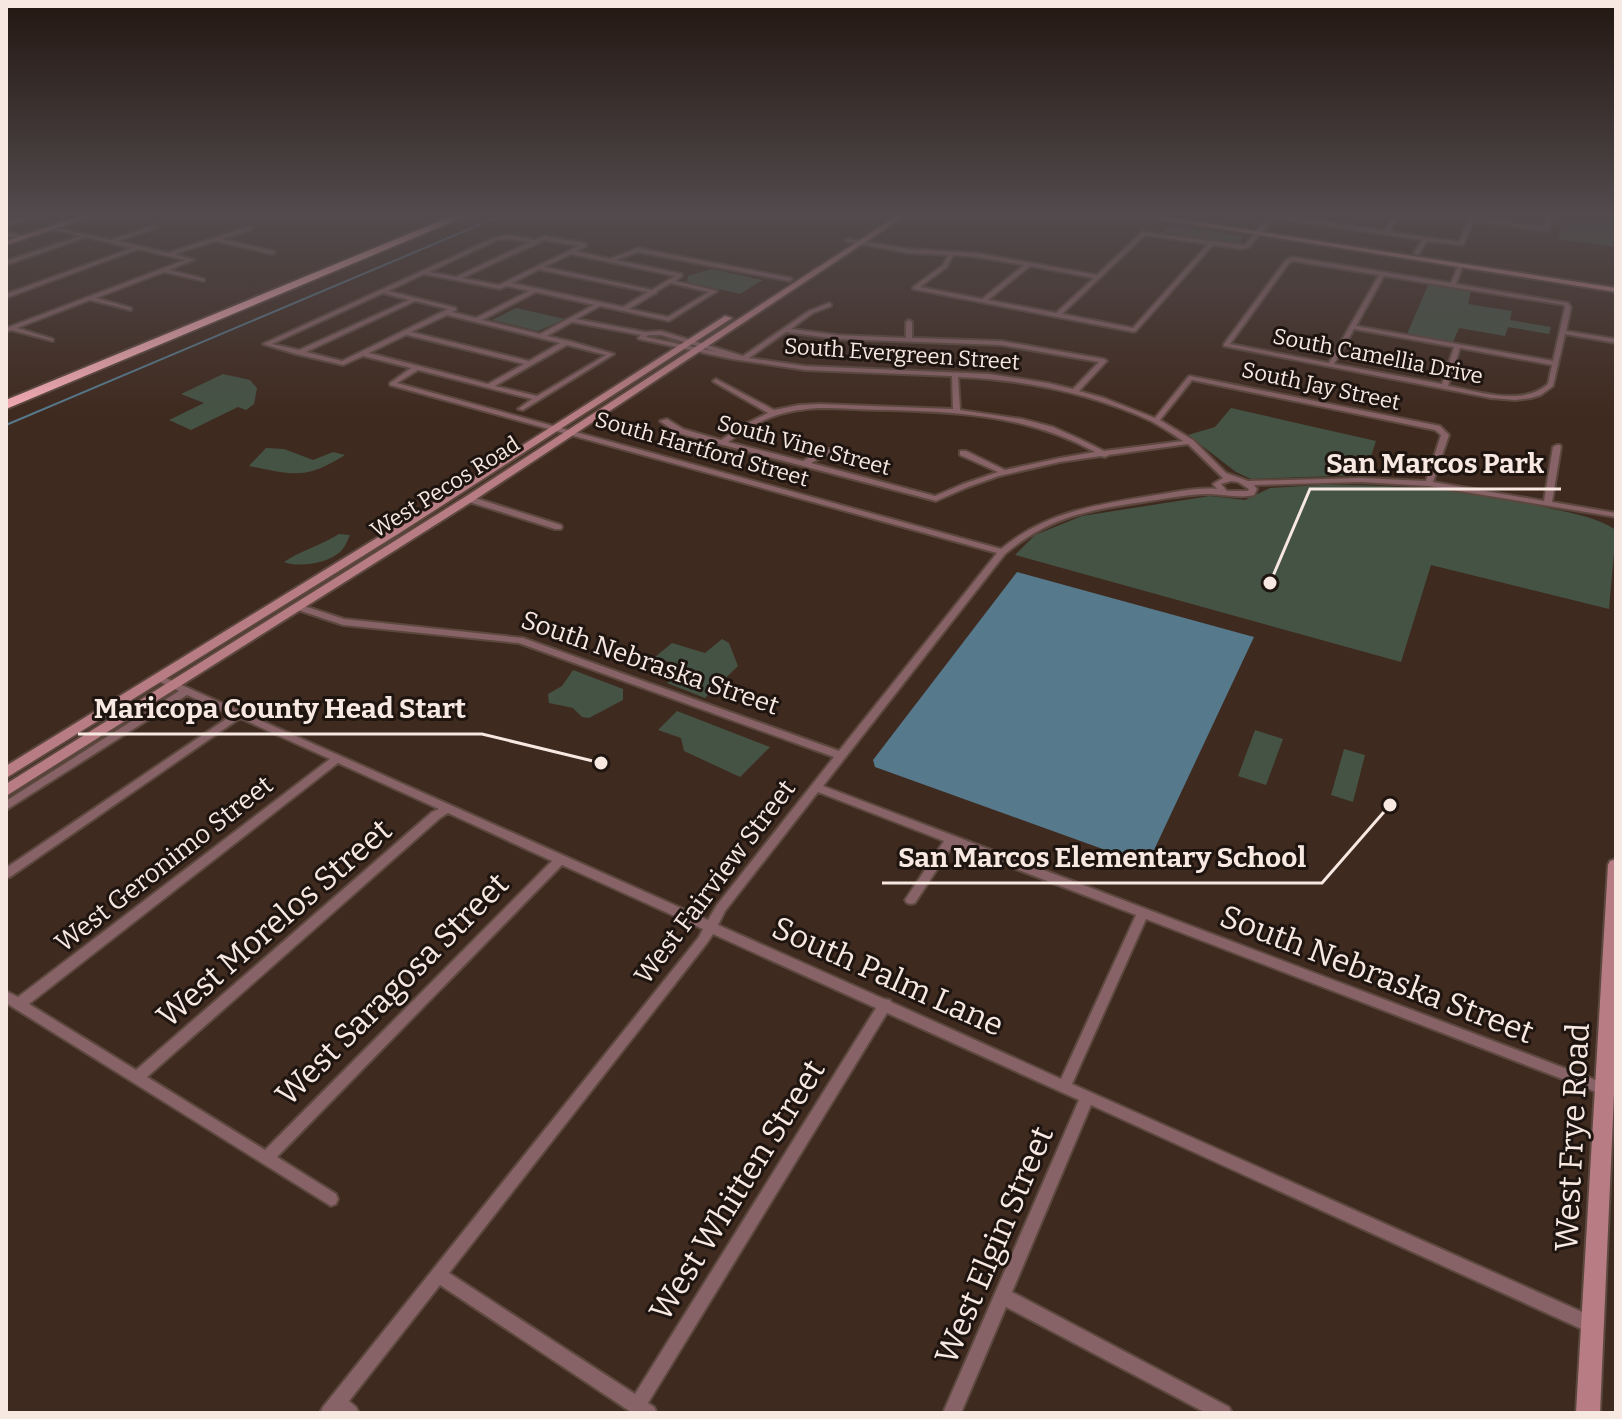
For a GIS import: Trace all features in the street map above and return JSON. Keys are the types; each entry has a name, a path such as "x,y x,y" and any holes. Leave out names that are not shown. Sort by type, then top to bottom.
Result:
{"highway":[{"path":"6,391 278,280"},
{"path":"6,405 307,280"}],"main road":[{"name":"West Pecos Road","path":"6,773 298,607 572,432 787,280"},
{"name":"West Pecos Road","path":"6,791 166,681 394,532 557,428 801,280"},
{"path":"1566,280 1616,287"},
{"path":"1576,280 1616,287"},
{"path":"361,567 360,560 391,540 394,532"},
{"name":"West Frye Road","path":"1588,1413 1616,865"}],"street":[{"path":"6,296 49,280"},
{"path":"8,329 140,280"},
{"path":"404,280 266,344 343,363 451,311"},
{"path":"461,280 496,288 515,280"},
{"path":"599,280 655,292"},
{"path":"926,280 915,288 1134,330 1179,280"},
{"path":"983,301 1009,280"},
{"path":"1057,316 1095,280"},
{"name":"South Camellia Drive","path":"1274,280 1226,345 1491,396 1524,397 1547,390 1556,364"},
{"path":"1330,366 1379,280"},
{"path":"1353,327 1556,364 1566,304 1422,280"},
{"path":"1453,285 1455,280"},
{"path":"507,284 623,310 669,319 714,291 672,282 623,310"},
{"path":"477,320 535,290"},
{"path":"381,291 477,320 611,354 521,409"},
{"path":"90,299 129,309"},
{"path":"298,353 415,299"},
{"path":"542,336 599,304"},
{"path":"744,358 811,312 829,305"},
{"name":"South Evergreen Street","path":"571,320 644,336 661,333 693,346 744,358 820,369 955,374 1019,380 1075,391 1156,421 1190,442 1221,484"},
{"path":"909,322 909,339"},
{"path":"8,329 51,340"},
{"path":"785,330 837,337 1001,343 1104,361 1075,391"},
{"path":"1562,332 1616,341"},
{"path":"407,333 529,363"},
{"path":"489,386 567,342"},
{"path":"1444,388 1458,346"},
{"path":"365,354 539,399"},
{"name":"South Hartford Street","path":"417,367 392,384 1002,552"},
{"path":"955,374 957,410"},
{"name":"South Jay Street","path":"1156,421 1190,378 1444,432 1429,484"},
{"path":"716,381 774,413"},
{"path":"723,442 755,420 807,407 957,410 986,412 1041,424 1065,432 1105,455"},
{"name":"South Vine Street","path":"664,421 680,431 936,499 967,482 1002,471"},
{"path":"963,453 1002,471 1190,442"},
{"path":"1548,503 1557,447"},
{"path":"804,464 827,451"},
{"path":"1221,484 1361,480 1429,484 1616,517"},
{"name":"West Fairview Street","path":"339,1410 438,1275 1002,552 1019,536 1062,515 1221,484 1242,496 1251,493 1254,485"},
{"path":"469,499 558,527"},
{"name":"South Nebraska Street","path":"298,607 343,622 520,640 842,756"},
{"name":"South Palm Lane","path":"166,681 1592,1325"},
{"path":"6,806 186,691"},
{"path":"6,874 238,715"},
{"name":"West Geronimo Street","path":"12,1000 337,759"},
{"name":"South Nebraska Street","path":"817,788 1604,1089"},
{"name":"West Morelos Street","path":"136,1078 447,809"},
{"path":"911,900 951,839"},
{"name":"West Saragosa Street","path":"266,1158 560,860"},
{"path":"1064,1087 1143,912"},
{"path":"12,1000 331,1199"},
{"name":"West Whitten Street","path":"642,1410 885,1004"},
{"name":"West Elgin Street","path":"952,1413 1087,1098"},
{"path":"438,1275 642,1410"},
{"path":"1002,1296 1223,1413"}],"green space":[{"path":"687,280 763,280 740,294"},
{"path":"1429,283 1471,290 1468,304 1512,311 1510,320 1551,327 1549,334 1508,327 1505,336 1459,328 1453,342 1407,334"},
{"path":"516,308 565,319 538,331 492,320"},
{"path":"223,374 250,380 257,388 254,404 246,410 238,407 191,430 169,420 204,403 181,394"},
{"path":"1231,408 1376,441 1365,475 1251,479 1236,472 1188,435 1215,427"},
{"path":"266,448 284,449 313,460 333,452 345,455 309,472 277,472 249,466"},
{"path":"1322,485 1409,487 1467,493 1577,514 1601,522 1616,530 1609,609 1431,565 1401,662 1015,555 1035,535 1082,516 1210,496 1245,500 1270,488"},
{"path":"339,534 350,535 335,556 305,564 284,562 298,554"},
{"path":"722,639 729,643 738,666 705,698 667,683 683,667 655,657 672,643 705,653"},
{"path":"573,670 623,689 623,700 589,718 582,717 573,708 549,703 548,694 562,686"},
{"path":"677,711 770,747 740,777 684,751 681,738 658,730"},
{"path":"1255,730 1283,739 1266,785 1238,776"},
{"path":"1344,749 1365,755 1353,802 1331,795"}],"water":[{"path":"1017,572 1254,637 1147,865 875,767 873,760"}],"waterway":[{"path":"6,425 348,280"}],"place":[{"name":"San Marcos Park","path":"1270,583"},
{"name":"Maricopa County Head Start","path":"601,763"},
{"name":"San Marcos Elementary School","path":"1390,805"}]}
